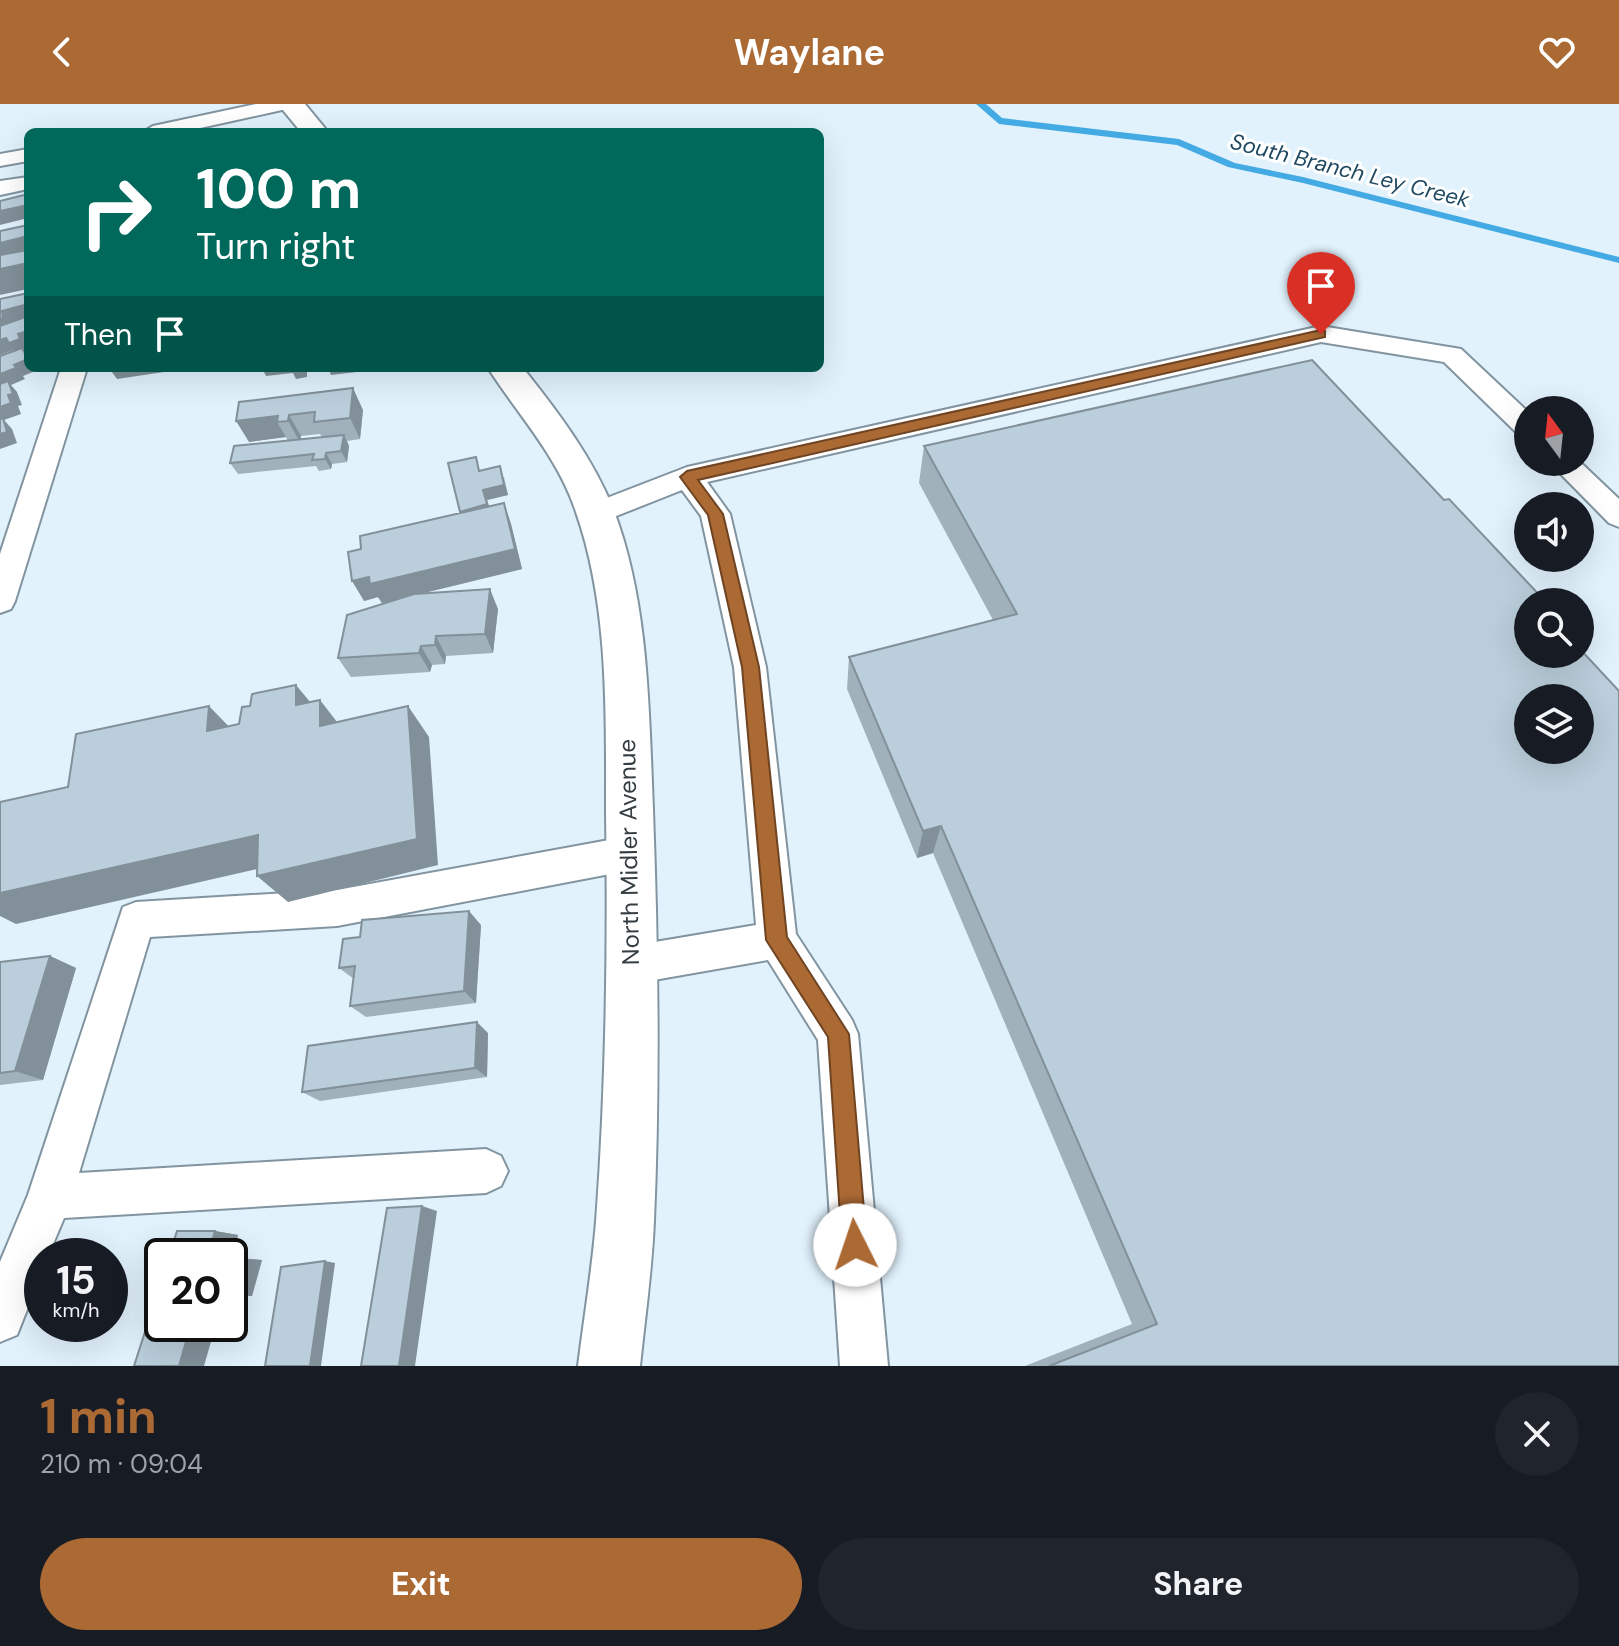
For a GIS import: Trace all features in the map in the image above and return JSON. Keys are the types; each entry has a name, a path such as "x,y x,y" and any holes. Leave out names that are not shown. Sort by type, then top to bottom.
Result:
{"street":[{"path":"291,104 312,128"},
{"name":"North Midler Avenue","path":"508,372 579,475 596,513 614,591 627,731 631,965 625,1223 609,1366"}],"lane":[{"path":"162,128 193,114 284,104"},
{"path":"0,160 24,156"},
{"path":"0,188 24,184"},
{"path":"596,513 687,477 1321,334 1452,355 1514,415"},
{"path":"0,601 73,372"},
{"path":"1578,476 1619,516"},
{"path":"687,477 715,514 750,667 777,940 838,1034 864,1366"},
{"path":"0,1318 50,1197 136,920 337,908 631,853"},
{"path":"631,965 777,940"},
{"path":"50,1197 486,1171"}],"building":[{"path":"24,195 24,206 0,211 0,201"},
{"path":"24,226 24,237 0,243 0,231"},
{"path":"24,251 24,264 0,269 0,255"},
{"path":"24,294 24,305 2,311 3,318 0,319 0,299"},
{"path":"24,317 24,332 18,334 20,339 9,343 6,338 0,340 0,326"},
{"path":"22,348 24,361 14,365 16,368 0,374 0,356"},
{"path":"1312,360 1444,500 1449,499 1514,568 1514,572 1518,572 1533,588 1514,588 1514,668 1594,668 1594,664 1619,691 1619,1366 1049,1366 1157,1324 941,826 923,831 849,657 1017,614 924,446"},
{"path":"8,381 13,394 8,395 11,403 0,407 0,384"},
{"path":"353,388 350,418 314,422 315,412 289,415 288,421 277,422 278,416 236,421 239,402"},
{"path":"3,418 7,432 0,434 0,419"},
{"path":"344,435 341,451 326,453 325,459 312,460 314,454 230,463 234,446"},
{"path":"476,457 479,471 500,466 504,485 483,490 487,504 460,512 448,463"},
{"path":"504,503 515,549 370,584 369,577 352,581 348,552 361,549 360,536"},
{"path":"490,589 485,634 436,636 435,645 421,646 419,653 338,658 347,615 414,594"},
{"path":"296,685 296,705 320,700 320,726 408,706 417,839 257,876 258,835 0,893 0,802 68,787 76,734 209,706 207,731 239,724 242,707 250,706 252,694"},
{"path":"469,911 464,991 350,1006 355,966 339,968 343,939 360,937 362,920"},
{"path":"50,956 15,1071 0,1073 0,962"},
{"path":"477,1022 475,1068 302,1092 308,1046"},
{"path":"422,1206 399,1366 361,1366 387,1208"},
{"path":"177,1231 215,1231 213,1238 175,1238"},
{"path":"325,1261 310,1366 265,1366 281,1267"},
{"path":"144,1335 144,1342 186,1342 179,1366 134,1366"}],"waterway":[{"name":"South Branch Ley Creek","path":"981,104 999,121 1179,142 1232,165 1619,260"}],"route":[{"path":"855,1245 838,1034 777,940 750,667 715,514 687,477 1321,334"}]}
